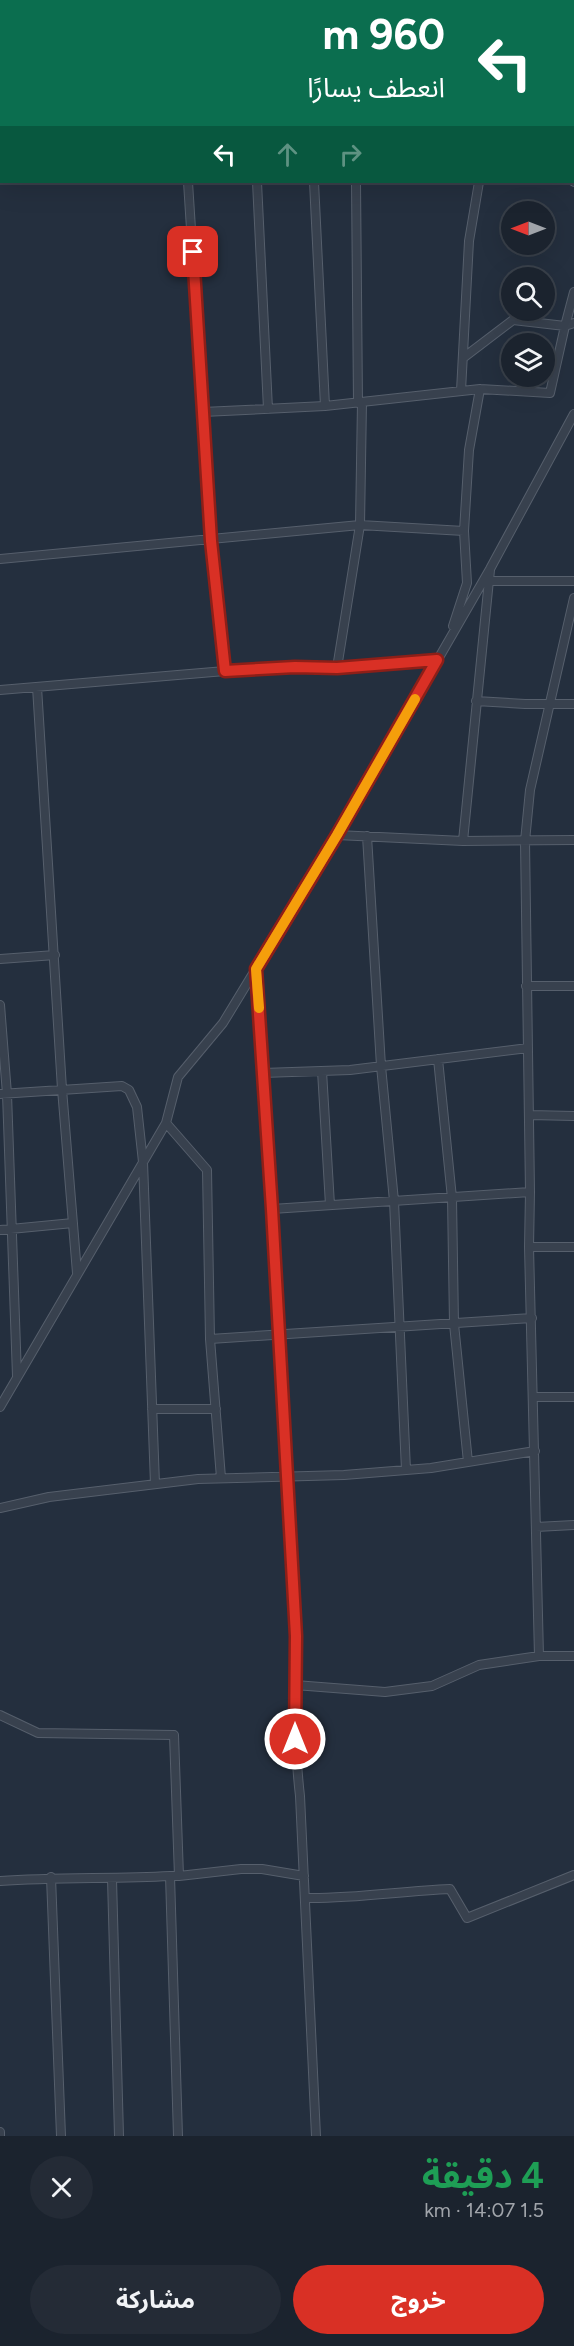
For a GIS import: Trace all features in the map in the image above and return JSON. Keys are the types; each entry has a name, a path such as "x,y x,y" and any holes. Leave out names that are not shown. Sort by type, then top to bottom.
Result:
{"street":[{"path":"188,183 211,541 225,671"},
{"path":"256,183 268,409"},
{"path":"314,183 325,406"},
{"path":"337,668 360,525 356,183"},
{"path":"461,391 469,241 479,183"},
{"path":"203,412 325,406 480,388 550,393 574,292"},
{"path":"463,358 513,320 565,326 574,323"},
{"path":"447,643 467,583 464,531 469,450 480,388"},
{"path":"0,1407 166,1124 178,1077 223,1023 337,835 489,569 574,414"},
{"path":"0,560 360,525 464,531"},
{"path":"463,841 489,569"},
{"path":"489,581 574,581"},
{"path":"539,1656 529,1247 531,1192 525,841 530,790 574,598"},
{"path":"0,690 225,671 295,667 337,668 437,660"},
{"path":"37,687 62,1089 77,1275"},
{"path":"476,701 574,704"},
{"path":"337,835 463,841 574,840"},
{"path":"367,836 381,1066 394,1201 405,1470"},
{"path":"0,959 55,955"},
{"path":"256,969 296,1636 295,1753 300,1796 316,2136"},
{"path":"526,986 574,986"},
{"path":"0,1005 17,1378"},
{"path":"263,1073 381,1066 528,1048"},
{"path":"438,1059 452,1198 454,1324 468,1462"},
{"path":"322,1071 330,1205"},
{"path":"3,1094 106,1085 122,1086 129,1090 137,1107 143,1162 155,1484"},
{"path":"530,1116 574,1116"},
{"path":"166,1124 207,1170 210,1339 222,1478"},
{"path":"272,1209 531,1192"},
{"path":"0,1230 73,1223"},
{"path":"529,1247 574,1247"},
{"path":"210,1339 532,1318"},
{"path":"534,1397 574,1397"},
{"path":"152,1409 216,1409"},
{"path":"0,1508 49,1497 155,1484 222,1478 344,1475 405,1470 535,1451"},
{"path":"536,1527 574,1525"},
{"path":"295,1685 385,1692 432,1686 479,1665 539,1656 574,1656"},
{"path":"0,1716 38,1733 174,1735 178,2136"},
{"path":"0,1881 51,1877 112,1879 174,1876 241,1869 262,1869 304,1876"},
{"path":"305,1898 335,1899 394,1892 450,1889 467,1917 574,1875"},
{"path":"51,1877 61,2136"},
{"path":"112,1879 119,2136"}],"slow traffic":[{"path":"259,1008 256,969 415,699"}],"route":[{"path":"193,252 211,541 225,671 295,667 337,668 437,660 337,835 256,969 296,1636 295,1739"}]}
